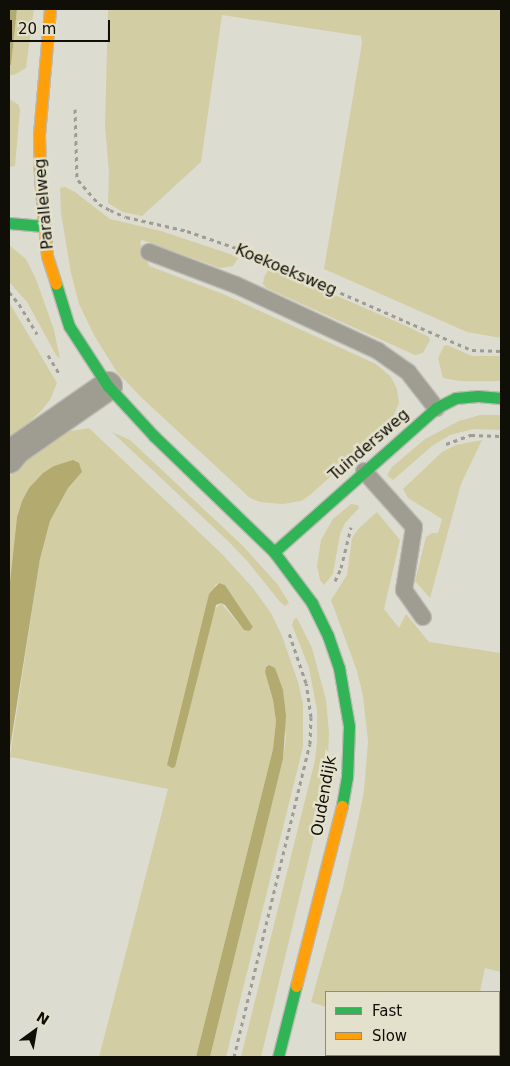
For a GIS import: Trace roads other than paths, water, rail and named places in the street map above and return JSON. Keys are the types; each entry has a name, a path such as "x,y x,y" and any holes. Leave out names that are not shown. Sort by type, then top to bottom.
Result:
{"street":[{"name":"Parallelweg","path":"50,9 39,135 43,226 51,274 69,326 108,386 154,436 274,552"},
{"path":"9,223 43,226"},
{"path":"9,459 16,450 108,386"},
{"name":"Tuindersweg","path":"274,552 436,408 456,398 478,396 501,398"},
{"name":"Oudendijk","path":"274,552 312,603 328,636 339,668 346,700 349,743 343,802 278,1057"}],"lane":[{"name":"Koekoeksweg","path":"149,252 236,285 378,351 408,372 436,408"},
{"path":"364,471 414,527 404,590 410,602 424,617"}]}
